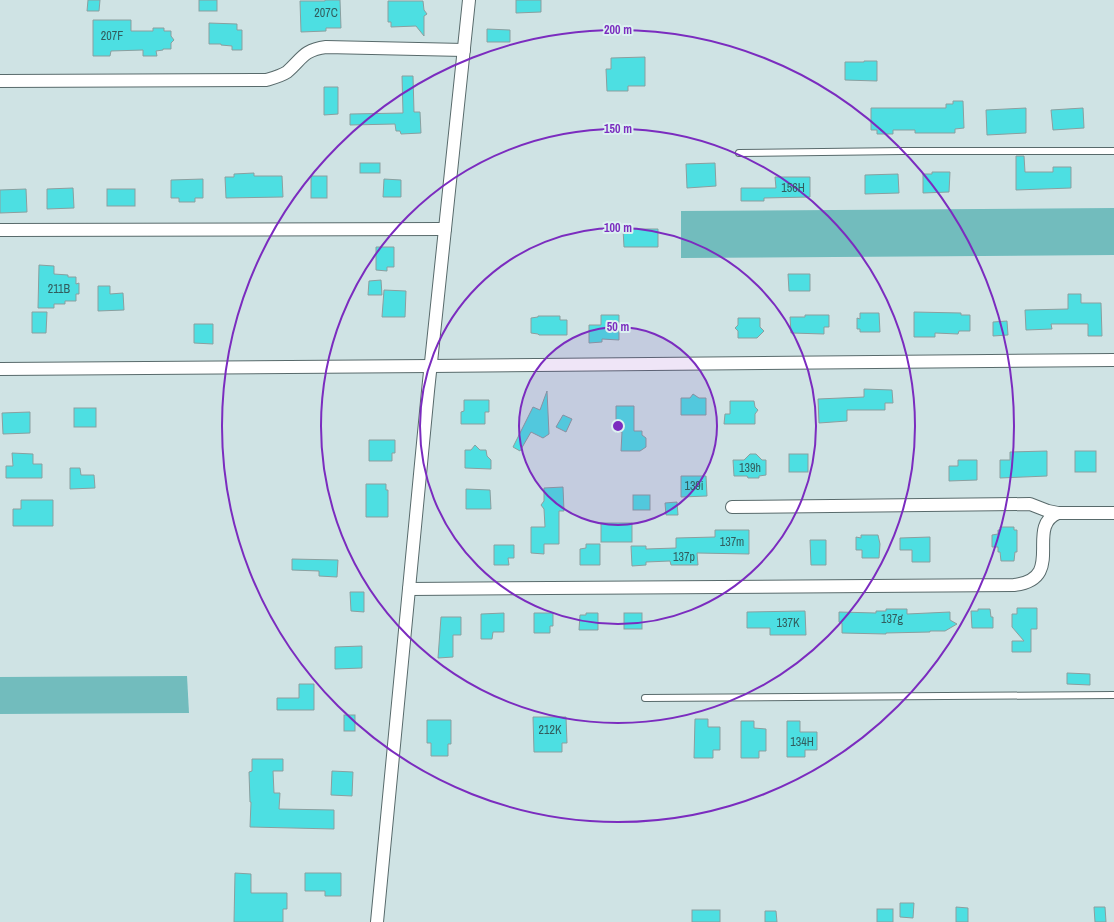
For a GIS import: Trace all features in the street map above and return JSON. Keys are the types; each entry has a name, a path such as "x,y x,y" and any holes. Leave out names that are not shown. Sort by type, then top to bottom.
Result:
{"street":[{"path":"377,922 468,0"},
{"path":"0,81 266,80 280,76 306,53 317,48 464,50"},
{"path":"0,230 445,229"},
{"path":"0,368 1114,360"},
{"path":"732,507 1030,504 1058,513 1114,513"},
{"path":"409,589 1014,585 1027,582 1039,573 1042,561 1044,532 1050,518 1058,513"}],"lane":[{"path":"739,153 1114,151"},
{"path":"645,698 1114,695"}],"shaded area":[{"path":"1114,208 1114,255 681,258 681,211"},
{"path":"187,676 189,713 0,714 0,677"}],"building":[{"path":"88,0 100,0 99,11 87,11"},
{"path":"199,0 217,0 217,11 199,11"},
{"path":"340,0 341,28 326,28 326,31 301,32 300,1"},
{"path":"516,0 541,0 541,12 516,13"},
{"path":"388,1 423,1 424,10 427,14 424,16 424,36 416,26 391,27 391,22 388,22"},
{"path":"93,20 131,20 131,31 153,31 153,28 164,28 164,31 171,31 171,36 174,40 171,43 171,49 156,51 157,56 143,56 143,50 111,51 110,56 93,56"},
{"path":"209,23 237,24 237,30 242,30 242,50 232,50 232,46 221,44 209,44"},
{"path":"487,29 510,30 510,42 487,42"},
{"path":"645,57 645,86 628,86 628,91 607,91 606,69 611,69 611,58"},
{"path":"877,61 877,81 845,80 845,62"},
{"path":"402,76 413,76 414,112 420,112 421,133 401,134 400,131 396,131 395,124 350,125 350,114 403,113"},
{"path":"324,87 338,87 338,114 324,115"},
{"path":"953,101 963,101 964,128 955,129 955,133 915,133 915,130 893,130 893,134 877,134 877,130 871,130 871,108 946,108 946,104 953,104"},
{"path":"1026,108 1026,133 987,135 986,110"},
{"path":"1083,108 1084,128 1053,130 1051,110"},
{"path":"1016,156 1024,156 1025,172 1053,172 1053,167 1071,167 1071,188 1016,190"},
{"path":"360,163 380,163 380,173 360,173"},
{"path":"715,163 716,186 687,188 686,164"},
{"path":"932,172 950,172 949,192 923,193 923,174 932,174"},
{"path":"254,173 254,176 282,176 283,197 226,198 225,177 234,177 234,174"},
{"path":"898,174 899,193 865,194 865,175"},
{"path":"311,176 327,176 327,198 311,198"},
{"path":"775,177 810,177 810,197 764,198 764,201 741,201 741,188 776,188"},
{"path":"203,179 203,198 195,198 195,202 179,202 179,198 171,198 171,180"},
{"path":"384,179 401,180 401,197 383,197"},
{"path":"73,188 74,208 47,209 47,189"},
{"path":"26,189 27,212 0,213 0,190"},
{"path":"107,189 135,189 135,206 107,206"},
{"path":"623,229 658,229 658,247 624,247"},
{"path":"376,247 394,247 394,267 387,267 387,271 376,270"},
{"path":"39,265 54,266 54,274 76,277 76,284 79,283 79,294 76,294 76,301 65,301 65,304 54,304 54,308 38,308"},
{"path":"788,274 810,274 810,291 789,291"},
{"path":"381,280 382,295 368,295 369,281"},
{"path":"98,286 110,286 110,294 123,293 124,310 98,311"},
{"path":"384,290 406,291 405,317 382,317"},
{"path":"1068,294 1081,294 1081,303 1101,303 1102,336 1088,336 1088,324 1051,324 1052,329 1026,330 1025,310 1068,309"},
{"path":"32,312 47,312 46,333 32,333"},
{"path":"914,312 961,313 961,315 970,315 970,331 959,331 958,334 935,333 935,337 914,337"},
{"path":"860,313 879,313 880,332 860,332 860,329 857,329 857,318 860,319"},
{"path":"601,315 619,315 619,340 602,339 602,342 589,343 589,325 601,325"},
{"path":"805,315 829,315 829,327 824,327 824,334 791,333 790,317 805,317"},
{"path":"538,316 560,316 560,320 567,320 567,335 539,335 531,333 531,318"},
{"path":"738,318 760,318 760,327 764,331 757,338 738,338 738,331 735,328 738,325"},
{"path":"1007,321 1008,335 993,336 993,322"},
{"path":"194,324 213,324 213,344 194,343"},
{"path":"864,389 892,390 893,403 885,403 885,410 847,410 847,421 819,423 818,399 864,397"},
{"path":"547,391 549,434 543,438 531,432 520,451 513,447 533,407 540,410"},
{"path":"693,394 699,398 706,398 706,415 681,415 681,398 690,398"},
{"path":"464,400 489,400 489,412 485,412 485,424 461,424 461,412 464,411"},
{"path":"730,401 754,401 755,407 758,410 755,414 755,424 724,424 725,414 730,414"},
{"path":"616,406 634,406 634,431 642,431 642,435 646,438 646,447 640,451 621,451 622,432 616,432"},
{"path":"74,408 96,408 96,427 74,427"},
{"path":"30,412 30,433 3,434 2,413"},
{"path":"563,415 572,419 566,432 556,427"},
{"path":"369,440 395,440 395,453 392,453 392,461 369,461"},
{"path":"475,445 480,450 486,450 487,456 491,460 491,469 465,468 465,450 471,450"},
{"path":"1047,451 1047,476 1000,478 1000,460 1010,460 1010,452"},
{"path":"1075,451 1096,451 1096,472 1075,472"},
{"path":"12,453 33,454 33,464 42,464 42,478 6,478 6,466 13,466"},
{"path":"750,454 756,454 762,460 766,460 766,475 759,476 759,478 734,476 733,460 744,460"},
{"path":"789,454 808,454 808,472 789,472"},
{"path":"958,460 977,460 977,480 949,481 949,466 958,466"},
{"path":"70,468 80,468 81,475 94,475 95,488 70,489"},
{"path":"681,476 706,476 707,496 681,497"},
{"path":"366,484 386,484 386,490 388,490 388,517 366,517"},
{"path":"563,487 564,511 559,511 559,544 544,544 544,554 531,553 531,527 545,527 544,509 541,505 544,501 544,488"},
{"path":"466,489 490,490 491,509 466,509"},
{"path":"633,495 650,495 650,510 633,510"},
{"path":"21,500 53,500 53,526 13,526 13,509 21,509"},
{"path":"677,502 678,515 666,515 665,503"},
{"path":"601,523 632,523 632,542 601,542"},
{"path":"1000,527 1014,527 1014,530 1017,530 1017,552 1015,552 1014,561 1001,561 998,547 992,547 992,535 998,534 998,530 1001,530"},
{"path":"715,530 749,530 749,554 697,553 698,565 671,565 670,561 646,562 646,565 632,566 631,546 646,546 646,549 676,548 676,538 715,537"},
{"path":"861,535 878,535 880,544 879,558 862,558 862,550 856,550 856,537 861,538"},
{"path":"930,537 930,562 912,562 912,550 900,550 900,538"},
{"path":"810,540 826,540 826,565 811,565"},
{"path":"586,544 600,544 600,565 580,565 580,549 586,548"},
{"path":"494,545 514,545 514,558 508,558 509,565 494,565"},
{"path":"292,559 338,560 337,577 319,576 319,571 292,570"},
{"path":"350,592 364,592 364,612 351,611"},
{"path":"1017,608 1037,608 1037,629 1031,629 1031,652 1012,652 1012,641 1024,641 1012,627 1012,614 1017,614"},
{"path":"886,609 907,609 907,614 950,612 950,620 957,624 945,631 886,634 842,633 842,623 839,622 839,612 876,613 876,611 886,611"},
{"path":"978,609 990,609 991,617 993,617 993,628 972,628 971,611 978,611"},
{"path":"805,611 806,635 770,635 770,628 747,628 747,612"},
{"path":"504,613 504,632 493,632 492,639 481,639 481,614"},
{"path":"534,613 553,613 553,626 550,626 550,633 534,633"},
{"path":"586,613 598,613 598,630 579,630 580,615 586,615"},
{"path":"624,613 642,613 642,629 624,629"},
{"path":"441,617 461,617 461,635 453,635 453,657 438,658"},
{"path":"362,646 362,668 335,669 335,647"},
{"path":"1067,673 1090,674 1090,685 1067,684"},
{"path":"299,684 314,684 314,710 277,710 277,698 299,698"},
{"path":"344,715 355,715 355,731 344,731"},
{"path":"533,717 566,717 567,743 562,743 562,752 534,752"},
{"path":"695,719 708,719 708,727 720,727 720,750 713,750 713,758 694,758"},
{"path":"427,720 451,720 451,744 448,744 448,756 431,756 431,743 427,743"},
{"path":"741,721 754,721 754,728 766,729 766,751 759,751 759,758 741,758"},
{"path":"787,721 800,721 800,732 817,732 817,750 805,750 805,757 787,757"},
{"path":"252,759 283,759 283,771 273,771 274,793 280,793 279,809 334,810 334,829 250,827 251,802 249,772 252,771"},
{"path":"332,771 353,772 352,796 331,795"},
{"path":"235,873 251,874 251,893 287,893 287,909 283,909 283,922 234,922"},
{"path":"305,873 341,873 341,896 325,896 325,891 305,891"},
{"path":"900,903 914,903 913,918 900,917"},
{"path":"956,907 968,908 968,922 956,922"},
{"path":"1094,907 1105,907 1106,922 1095,922"},
{"path":"877,909 893,909 893,922 877,922"},
{"path":"692,910 720,910 720,922 692,922"},
{"path":"765,911 776,911 777,922 765,922"}]}
